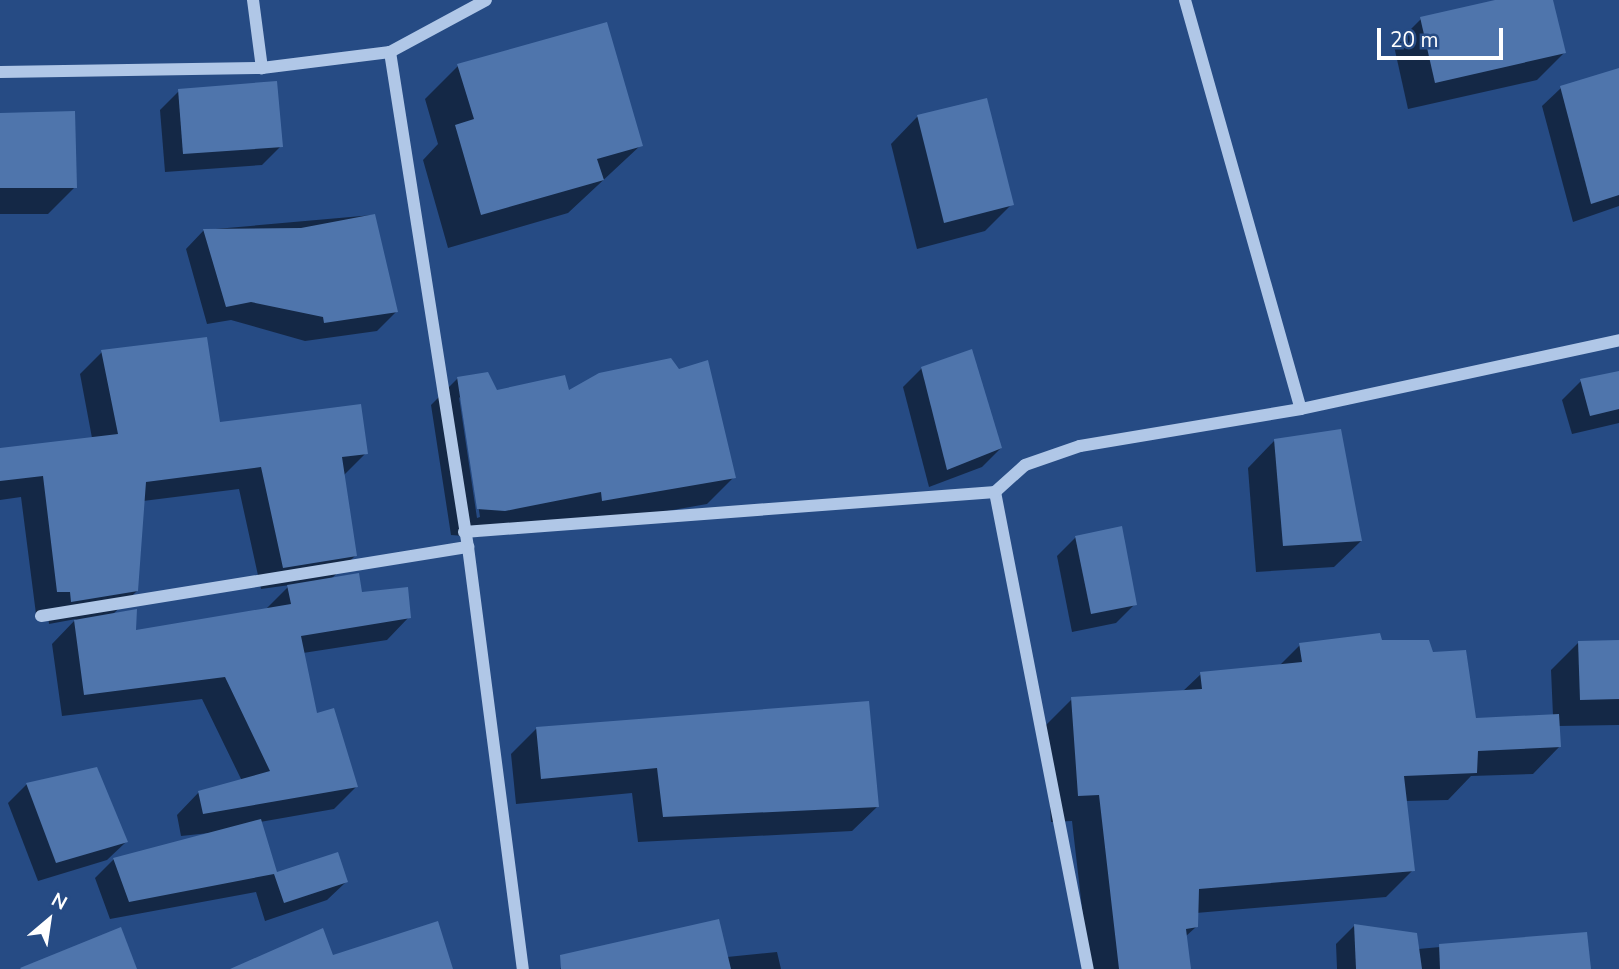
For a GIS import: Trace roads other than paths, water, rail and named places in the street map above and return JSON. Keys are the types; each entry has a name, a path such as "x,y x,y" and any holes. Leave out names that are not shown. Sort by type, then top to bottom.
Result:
{"street":[{"path":"253,0 262,68"},
{"path":"0,72 262,68 390,52 486,0"},
{"path":"1185,0 1301,409"},
{"path":"390,52 468,547 523,969"},
{"path":"464,531 995,492 1024,465 1080,446 1301,409 1619,340"},
{"path":"995,492 1088,969"},
{"path":"41,615 468,547"}]}
